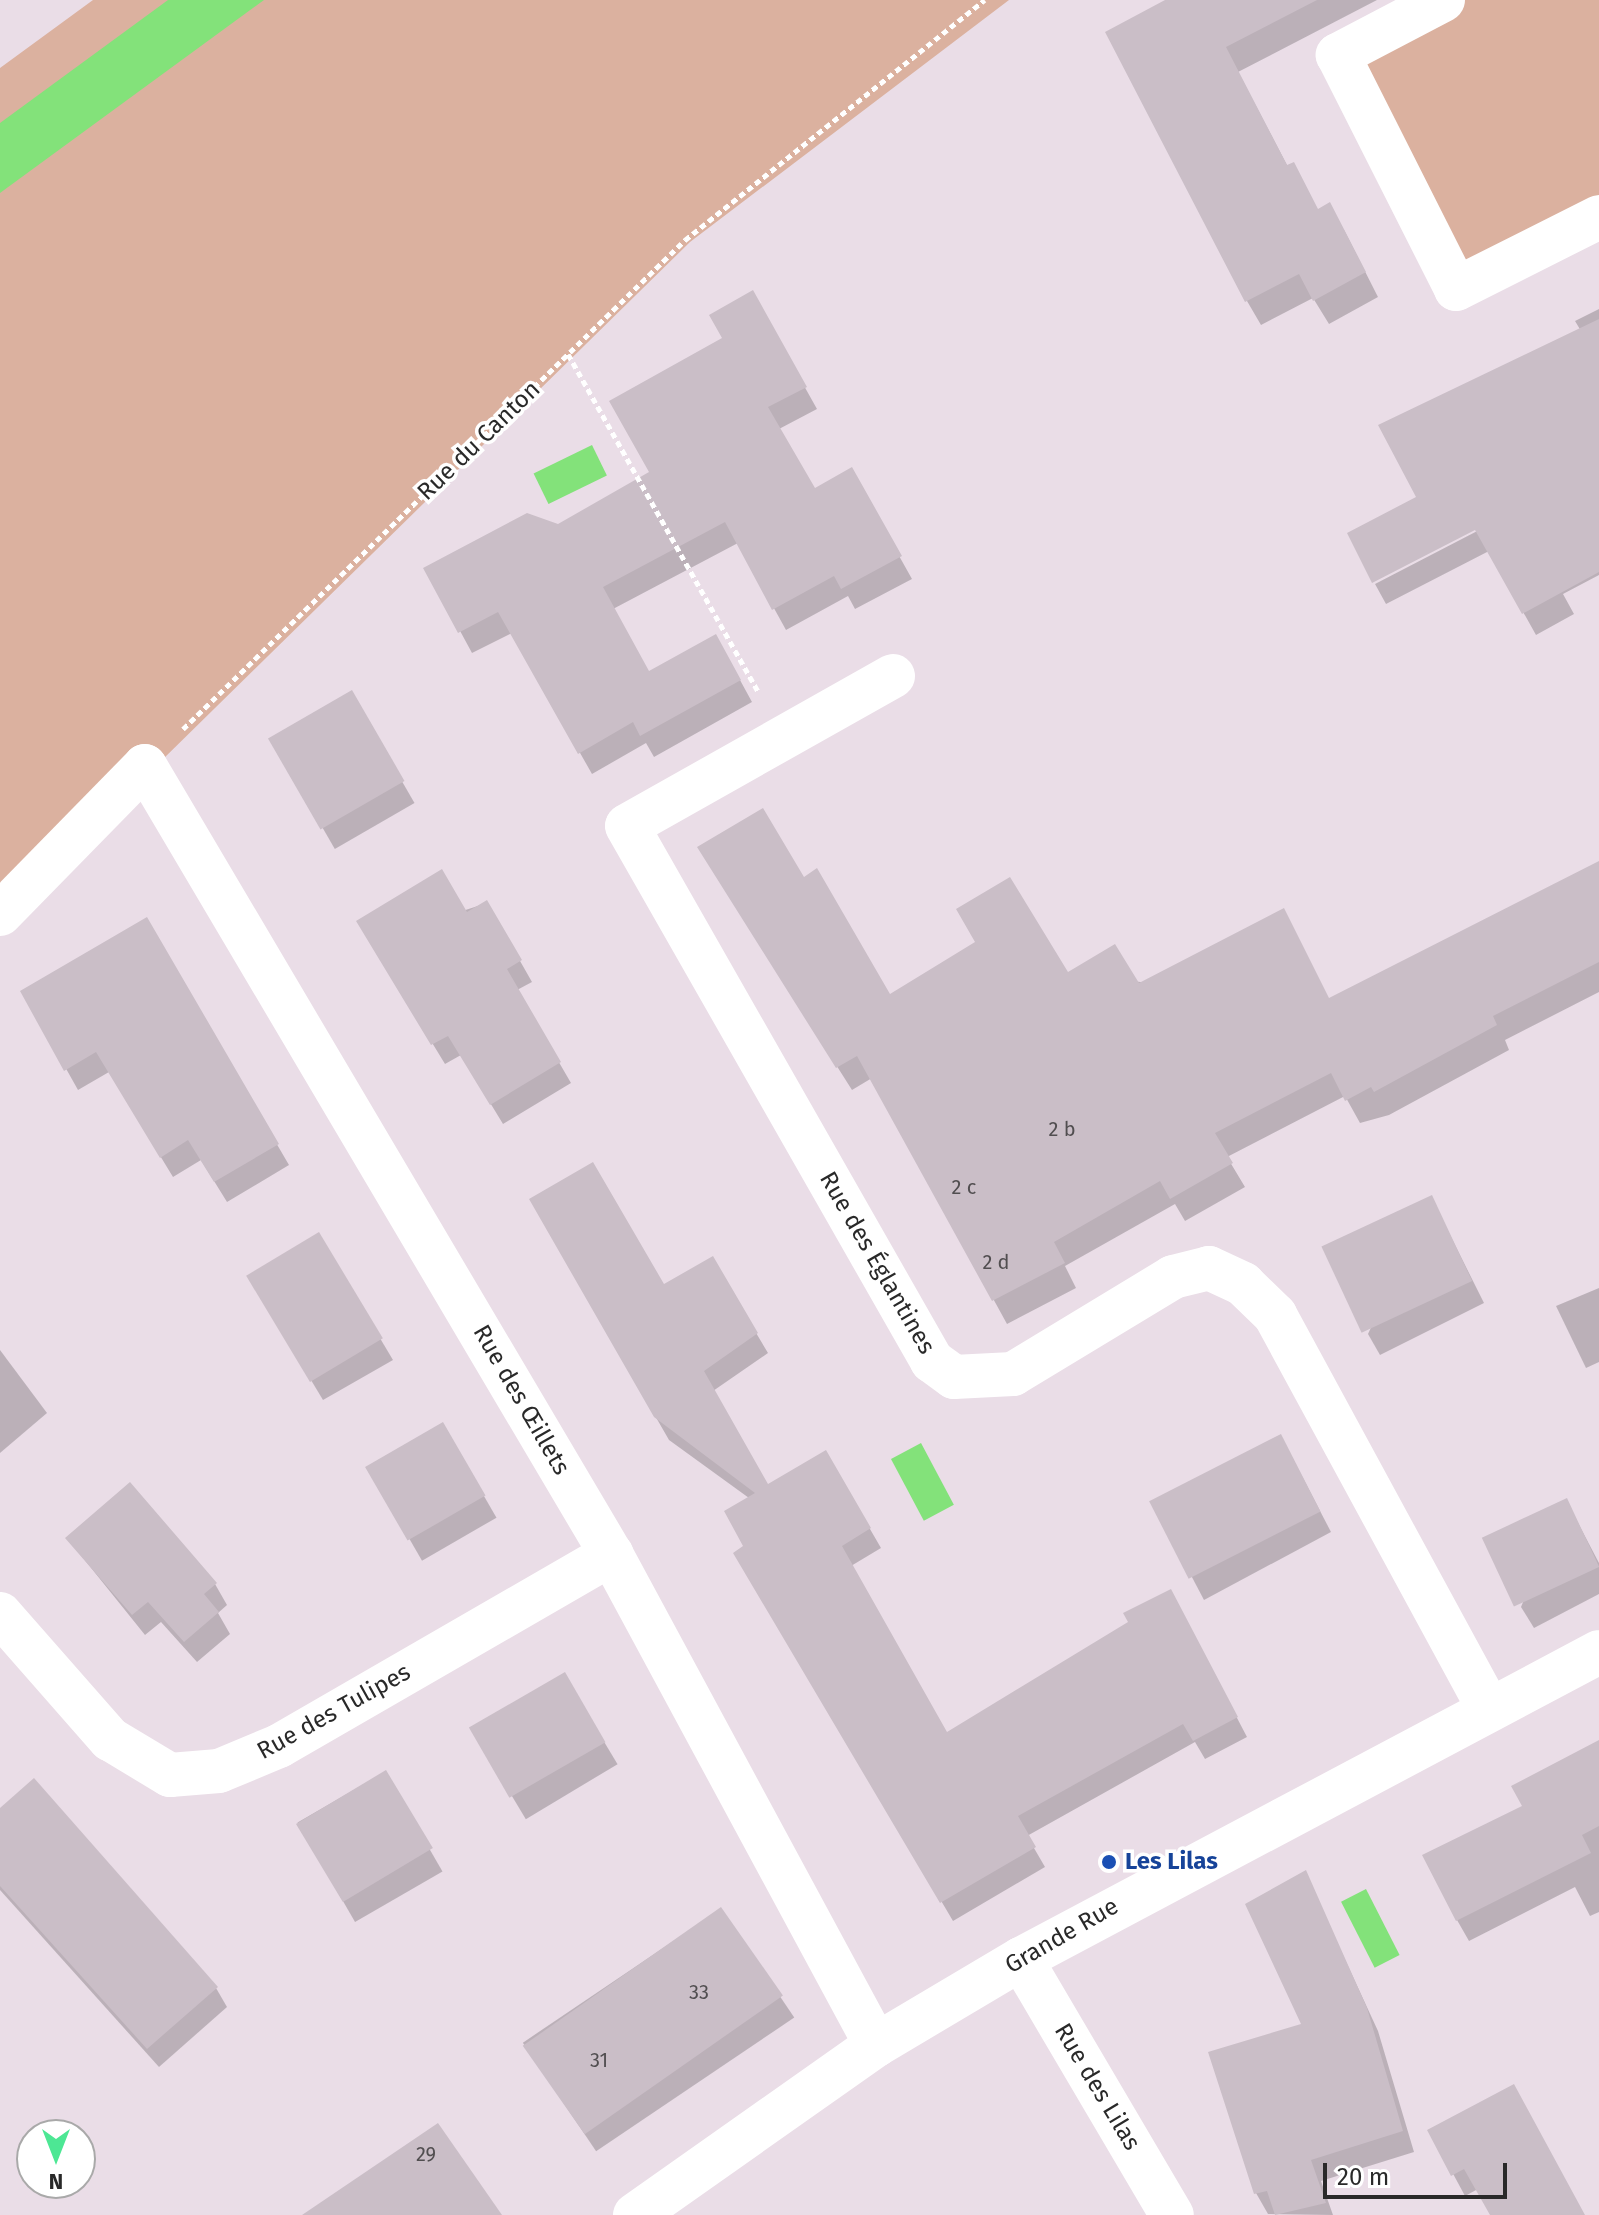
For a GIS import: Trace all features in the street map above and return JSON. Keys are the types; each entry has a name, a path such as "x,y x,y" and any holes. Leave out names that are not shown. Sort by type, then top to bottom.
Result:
{"street":[{"path":"1443,0 1338,55 1456,289 1599,217"},
{"name":"Rue des Églantines","path":"893,676 627,826 932,1361 954,1377 1013,1374 1173,1277 1209,1268 1243,1284 1275,1315 1488,1708"},
{"path":"0,914 145,766"},
{"name":"Rue des Œillets","path":"145,766 611,1554 876,2045"},
{"name":"Rue des Tulipes","path":"0,1614 110,1739 170,1775 219,1771 279,1746 611,1554"},
{"name":"Grande Rue","path":"635,2215 876,2045 1021,1959 1488,1708 1599,1652"},
{"name":"Rue des Lilas","path":"1021,1959 1172,2215"}],"path":[{"name":"Rue du Canton","path":"145,766 685,240 985,0"},
{"path":"568,354 784,737"}],"shaded area":[{"path":"93,0 1009,0 690,242 0,919 0,68"},
{"path":"168,0 264,0 0,193 0,123"},
{"path":"1443,0 1599,0 1599,217 1456,289 1338,55"},
{"path":"592,445 607,476 548,504 534,473"},
{"path":"921,1443 954,1505 924,1521 891,1459"},
{"path":"1366,1889 1400,1955 1375,1968 1341,1902"}],"building":[{"path":"1165,0 1317,0 1226,47 1287,165 1294,162 1318,209 1330,202 1366,272 1313,301 1299,274 1245,302 1105,32"},
{"path":"753,290 807,387 768,407 815,488 852,467 902,556 841,589 834,576 772,610 725,522 603,587 649,671 716,634 741,680 640,736 633,722 578,754 498,612 458,633 423,568 527,513 558,524 649,472 609,401 722,338 709,315"},
{"path":"1599,319 1599,572 1522,614 1475,530 1372,583 1347,533 1416,497 1378,425"},
{"path":"352,690 405,781 320,829 268,739"},
{"path":"763,808 804,877 817,868 890,994 975,942 956,909 1010,877 1068,972 1115,944 1139,983 1284,908 1329,998 1599,861 1599,962 1493,1016 1497,1025 1374,1092 1371,1087 1345,1101 1331,1073 1215,1133 1233,1163 1170,1199 1160,1181 1054,1242 1065,1263 992,1301 857,1056 836,1068 697,847"},
{"path":"442,869 467,912 487,900 522,960 507,969 561,1062 490,1105 448,1036 431,1045 356,921"},
{"path":"147,917 279,1144 214,1182 188,1140 160,1158 96,1052 64,1071 20,991"},
{"path":"593,1162 664,1284 713,1256 758,1333 704,1371 768,1484 826,1450 871,1528 842,1546 947,1732 1128,1622 1123,1613 1171,1589 1238,1717 1193,1741 1183,1724 1018,1816 1036,1847 940,1903 733,1553 743,1546 724,1511 755,1493 654,1417 529,1199"},
{"path":"1432,1195 1472,1281 1362,1333 1321,1247"},
{"path":"319,1232 383,1338 310,1382 246,1276"},
{"path":"443,1422 486,1496 408,1541 365,1467"},
{"path":"1281,1434 1320,1512 1189,1579 1149,1501"},
{"path":"130,1482 217,1583 204,1594 219,1612 184,1642 148,1602 132,1615 65,1538"},
{"path":"1567,1498 1599,1567 1514,1607 1482,1538"},
{"path":"565,1672 606,1742 509,1798 469,1728"},
{"path":"1599,1740 1599,1826 1582,1835 1591,1853 1456,1921 1422,1855 1522,1806 1511,1786"},
{"path":"386,1770 433,1848 343,1902 296,1824"},
{"path":"34,1778 218,1987 147,2049 0,1886 0,1808"},
{"path":"1306,1870 1367,2008 1403,2131 1311,2160 1326,2203 1275,2215 1267,2191 1254,2194 1208,2052 1301,2024 1245,1904"},
{"path":"721,1907 783,1995 585,2134 523,2046"},
{"path":"1514,2084 1585,2215 1490,2215 1464,2169 1451,2176 1427,2130"},
{"path":"438,2123 502,2215 302,2215"}],"place":[{"name":"Les Lilas","path":"1109,1862"}]}
